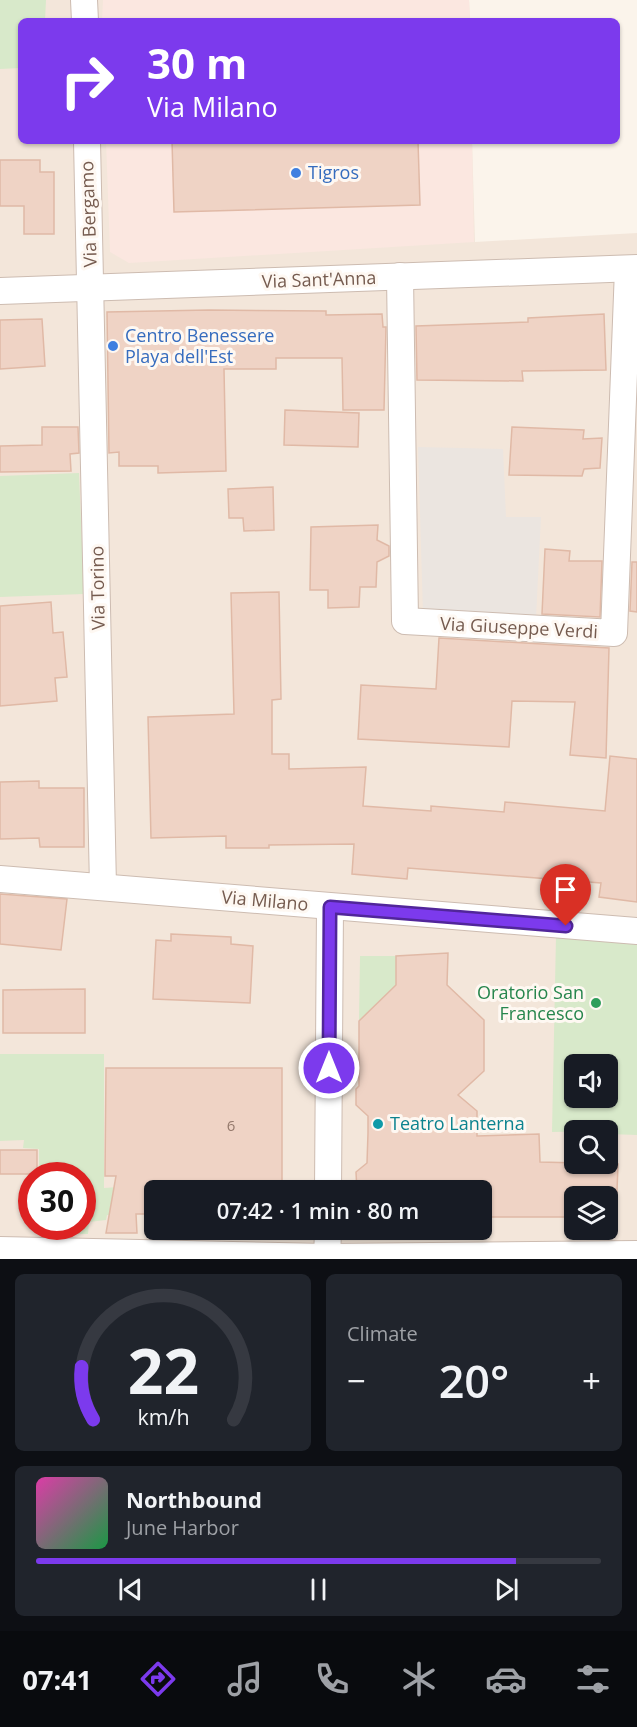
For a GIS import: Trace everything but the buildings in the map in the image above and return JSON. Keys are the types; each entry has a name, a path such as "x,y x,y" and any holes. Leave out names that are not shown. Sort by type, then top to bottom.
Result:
{"street":[{"path":"84,0 85,18"},
{"name":"Via Bergamo","path":"87,144 92,288"},
{"name":"Via Sant'Anna","path":"0,291 633,269"},
{"name":"Via Giuseppe Verdi","path":"400,276 405,621 614,633 633,269"},
{"name":"Via Torino","path":"92,288 103,888"},
{"name":"Via Milano","path":"0,879 637,931"},
{"path":"328,1180 330,907"},
{"path":"327,1258 328,1240"},
{"path":"0,1250 327,1258 637,1254"}],"shaded area":[{"path":"0,0 469,0 470,18 18,18 18,144 472,144 475,242 637,233 637,1259 0,1259"},
{"path":"103,0 469,0 470,18 102,18"},
{"path":"106,144 472,144 474,242 129,263 110,252"},
{"path":"418,447 503,449 506,517 541,517 536,618 423,613"}],"green space":[{"path":"0,0 46,0 45,18 18,18 18,68 0,69"},
{"path":"79,473 84,594 0,597 0,476"},
{"name":"Oratorio San Francesco","path":"556,936 637,941 637,1135 618,1134 618,1120 564,1120 564,1132 552,1132"},
{"path":"360,956 396,956 396,985 359,1021"},
{"path":"0,1054 104,1054 104,1188 133,1186 118,1216 107,1215 106,1220 96,1221 96,1162 39,1162 39,1149 23,1148 24,1140 0,1141"}],"place":[{"name":"Tigros","path":"296,173"},
{"name":"Centro Benessere Playa dell'Est","path":"113,346"},
{"name":"Oratorio San Francesco","path":"596,1003"},
{"name":"Teatro Lanterna","path":"378,1124"}],"route":[{"path":"329,1068 330,907 566,926"}]}
